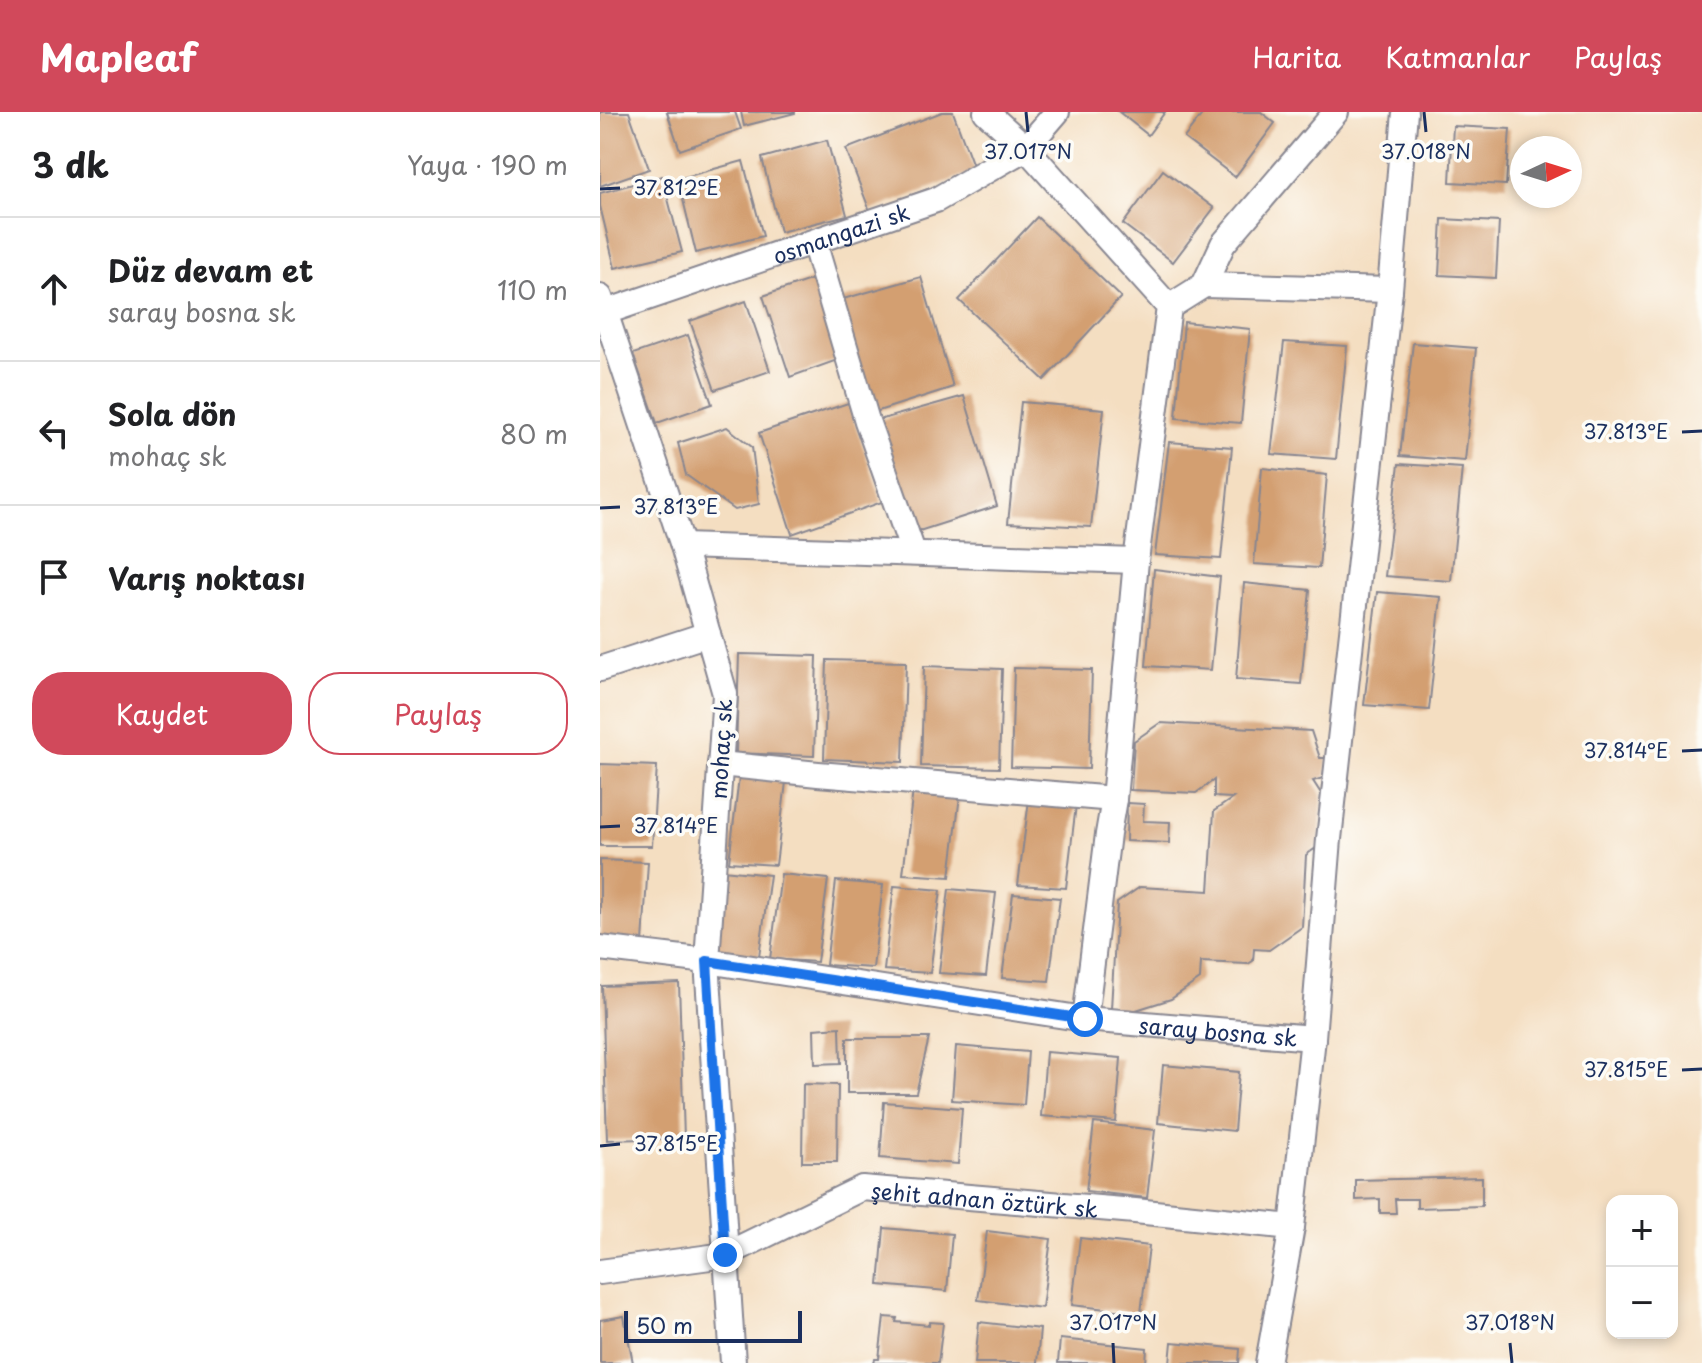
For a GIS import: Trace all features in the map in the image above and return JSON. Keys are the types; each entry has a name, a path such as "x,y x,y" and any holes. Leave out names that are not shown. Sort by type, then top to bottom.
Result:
{"street":[{"path":"986,112 1026,148 1169,307 1136,561 1114,799 1085,1019"},
{"name":"osmangazi sk","path":"602,308 814,242 936,200 1026,148 1057,112"},
{"path":"1169,307 1204,285 1223,244 1336,112"},
{"path":"1268,1363 1292,1227 1313,1038 1329,839 1390,290 1405,112"},
{"path":"814,242 867,421 913,552"},
{"path":"1204,285 1390,290"},
{"name":"mohaç sk","path":"602,308 683,546 725,694 707,961 733,1363"},
{"path":"683,546 1136,561"},
{"path":"600,669 708,634"},
{"path":"720,764 1114,799"},
{"name":"saray bosna sk","path":"600,948 707,961 1085,1019 1313,1038"},
{"name":"şehit adnan öztürk sk","path":"600,1272 725,1255 862,1188 1292,1227"}],"building":[{"path":"600,112 629,112 649,169 600,186"},
{"path":"667,112 735,112 741,129 680,150"},
{"path":"741,112 795,112 795,113 744,126"},
{"path":"942,112 953,112 975,171 870,211 846,149"},
{"path":"1119,112 1165,112 1148,135"},
{"path":"1204,112 1261,112 1275,123 1235,177 1184,138"},
{"path":"1453,126 1510,129 1506,185 1450,182"},
{"path":"827,140 847,215 780,232 762,158"},
{"path":"743,161 763,236 696,253 678,179"},
{"path":"1163,170 1214,208 1173,262 1123,224"},
{"path":"662,176 682,252 615,268 600,206 600,193"},
{"path":"1037,217 1121,297 1044,380 959,300"},
{"path":"1442,219 1499,222 1496,278 1439,275"},
{"path":"921,277 953,387 872,413 836,301"},
{"path":"816,278 843,358 790,377 763,296"},
{"path":"746,301 770,371 715,390 690,321"},
{"path":"1184,322 1250,329 1241,423 1176,418"},
{"path":"688,335 712,404 657,423 633,354"},
{"path":"1284,342 1347,346 1336,459 1271,454"},
{"path":"1413,343 1476,348 1465,461 1400,456"},
{"path":"964,396 997,506 916,532 879,420"},
{"path":"1021,402 1104,409 1091,527 1008,523"},
{"path":"848,403 882,502 792,534 759,433"},
{"path":"727,427 752,447 759,504 735,510 686,475 678,443"},
{"path":"1169,442 1232,447 1221,559 1155,555"},
{"path":"1399,464 1462,468 1451,581 1385,576"},
{"path":"1262,468 1327,475 1319,568 1254,564"},
{"path":"1154,569 1220,577 1211,670 1146,666"},
{"path":"1244,583 1310,590 1301,684 1236,679"},
{"path":"1377,592 1441,597 1429,710 1364,705"},
{"path":"739,654 817,656 814,756 736,753"},
{"path":"827,660 906,662 903,762 824,759"},
{"path":"924,666 1002,669 999,768 921,766"},
{"path":"1014,668 1092,670 1089,769 1011,767"},
{"path":"1160,723 1311,731 1320,758 1327,758 1326,777 1313,781 1322,795 1320,845 1306,855 1302,927 1269,950 1254,949 1253,961 1248,964 1201,962 1200,979 1171,999 1136,1010 1111,1009 1117,903 1140,887 1209,891 1214,811 1233,798 1214,797 1214,780 1196,793 1131,790 1134,741"},
{"path":"600,764 657,766 652,846 600,846"},
{"path":"739,777 786,782 776,865 729,862"},
{"path":"913,790 960,795 950,877 903,874"},
{"path":"1029,800 1076,805 1066,888 1018,885"},
{"path":"1127,803 1144,804 1143,821 1170,822 1169,843 1126,841"},
{"path":"600,860 648,862 643,942 600,942"},
{"path":"723,870 770,875 759,957 713,954"},
{"path":"781,874 828,879 817,962 770,959"},
{"path":"836,881 883,885 873,968 826,965"},
{"path":"894,886 941,890 930,973 884,970"},
{"path":"949,889 996,893 986,976 939,973"},
{"path":"1013,894 1060,898 1049,981 1002,978"},
{"path":"679,983 684,1138 607,1140 602,986"},
{"path":"840,1027 841,1063 815,1064 814,1029"},
{"path":"847,1038 929,1038 916,1093 847,1093"},
{"path":"956,1046 1028,1052 1024,1105 952,1100"},
{"path":"1046,1052 1121,1058 1116,1122 1041,1116"},
{"path":"1163,1065 1239,1072 1234,1131 1158,1123"},
{"path":"803,1084 838,1085 837,1162 802,1162"},
{"path":"884,1102 962,1108 958,1164 880,1158"},
{"path":"1094,1123 1155,1130 1147,1198 1086,1191"},
{"path":"1482,1177 1482,1206 1417,1208 1417,1199 1395,1199 1396,1213 1380,1213 1380,1199 1356,1200 1356,1180"},
{"path":"884,1228 952,1234 947,1291 879,1285"},
{"path":"987,1231 1051,1239 1042,1308 978,1300"},
{"path":"1080,1238 1149,1246 1141,1313 1072,1305"},
{"path":"624,1316 633,1363 600,1363 600,1320"},
{"path":"884,1317 897,1318 896,1322 943,1323 938,1363 874,1363 875,1359 879,1359"},
{"path":"979,1322 1040,1329 1037,1363 975,1363"},
{"path":"1060,1339 1147,1348 1146,1363 1058,1363"},
{"path":"1172,1342 1240,1349 1239,1363 1170,1363"}],"route":[{"path":"725,1255 707,961 1085,1019"}]}
